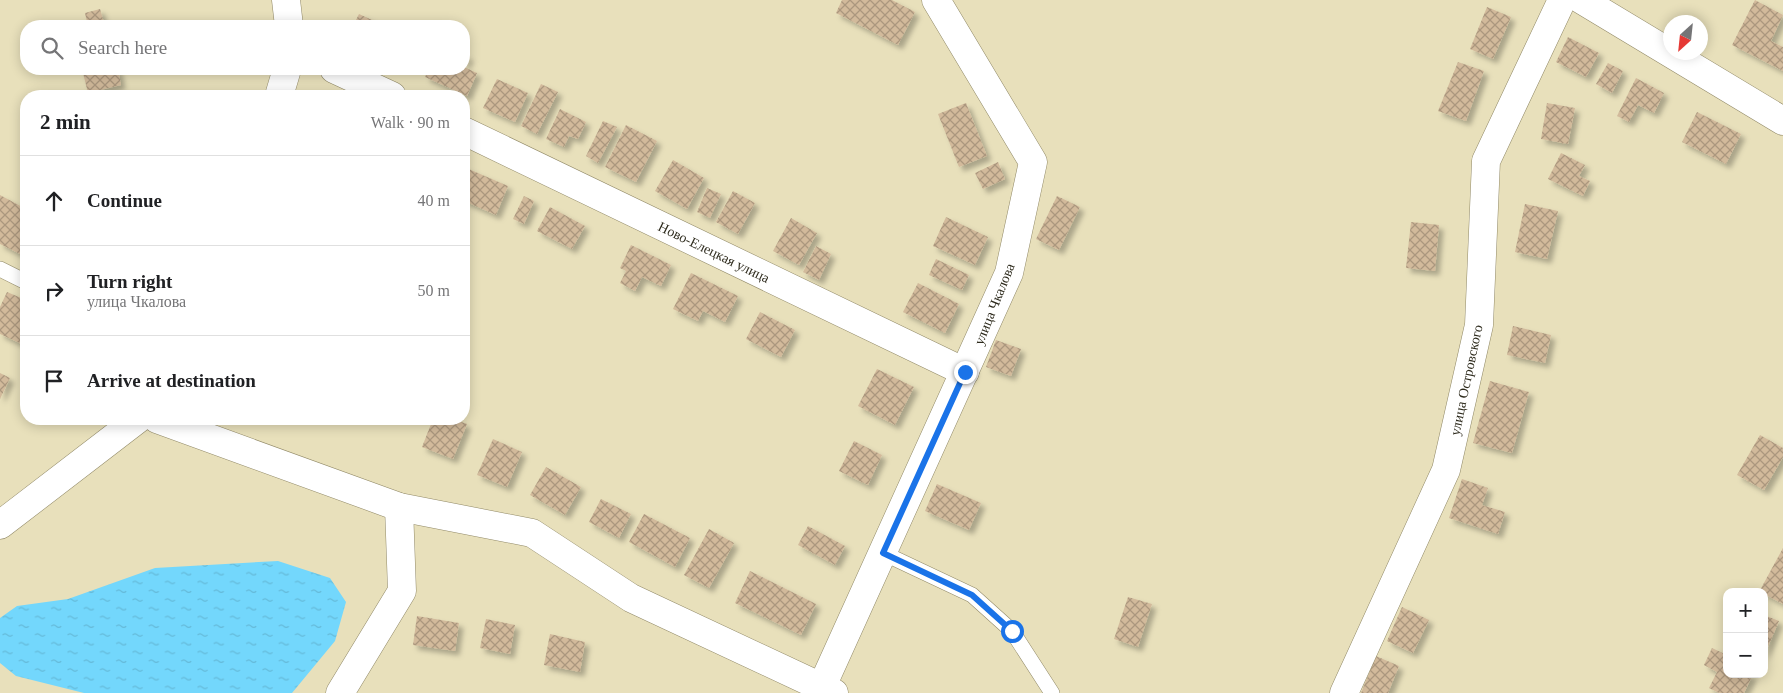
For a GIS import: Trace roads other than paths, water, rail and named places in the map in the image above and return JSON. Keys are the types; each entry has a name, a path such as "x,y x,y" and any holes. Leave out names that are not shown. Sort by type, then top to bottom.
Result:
{"street":[{"path":"286,0 288,20"},
{"name":"улица Чкалова","path":"825,691 883,553 1009,273 1033,162 936,0"},
{"name":"улица Островского","path":"1344,693 1446,470 1480,325 1486,161 1562,0"},
{"path":"1582,0 1783,121"},
{"path":"281,90 285,75"},
{"path":"347,75 379,90"},
{"name":"Ново-Елецкая улица","path":"470,134 965,372"},
{"path":"0,526 130,425"},
{"path":"174,425 399,507 532,533 631,598 825,691"},
{"path":"340,693 402,591 399,507"}],"lane":[{"path":"0,269 20,279"},
{"path":"883,553 972,595 1012,631 1052,693"}],"water":[{"path":"278,561 330,578 346,602 335,641 292,693 84,693 16,676 0,663 0,618 17,606 68,599 155,568"}]}
